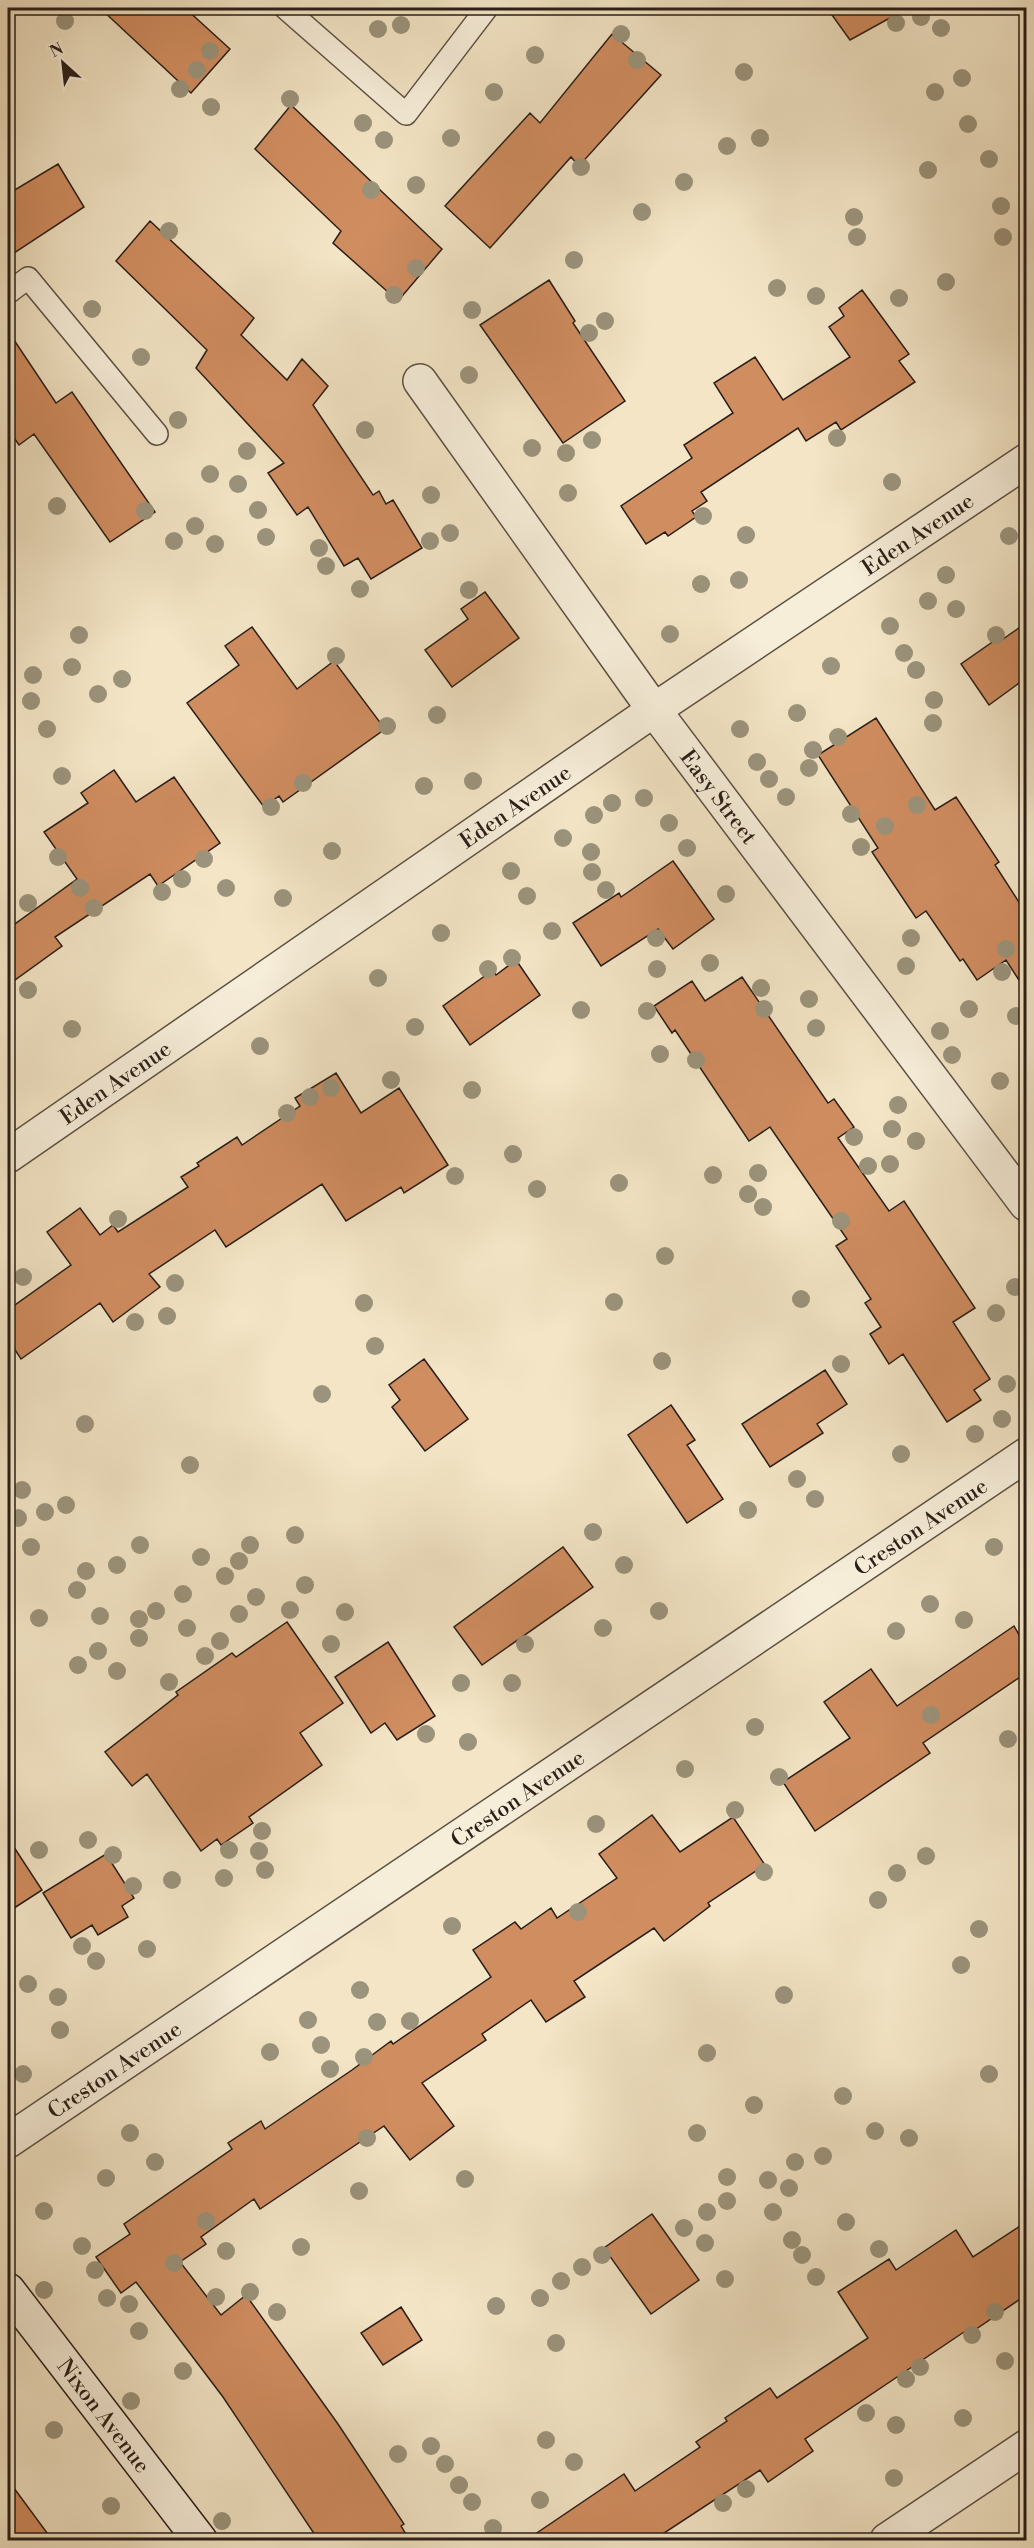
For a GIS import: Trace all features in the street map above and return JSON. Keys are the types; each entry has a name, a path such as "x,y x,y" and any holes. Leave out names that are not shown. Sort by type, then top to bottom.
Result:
{"street":[{"name":"Easy Street","path":"420,381 654,710 1026,1204"},
{"name":"Eden Avenue","path":"8,1156 654,710 1026,461"},
{"name":"Creston Avenue","path":"8,2141 1026,1455"},
{"name":"Nixon Avenue","path":"8,2290 200,2541"},
{"path":"887,2541 1026,2447"}],"lane":[{"path":"285,8 406,114 488,8"},
{"path":"8,293 28,278 158,434"}],"building":[{"path":"100,8 185,8 230,49 191,93"},
{"path":"827,8 908,8 850,40"},
{"path":"612,34 661,75 579,166 571,157 490,248 445,206 530,113 540,123"},
{"path":"291,105 442,249 398,301 333,243 341,231 255,149"},
{"path":"58,164 84,207 8,257 8,194"},
{"path":"150,221 254,318 241,335 287,380 302,359 328,386 313,405 373,495 379,491 386,504 393,500 422,548 371,579 358,558 344,566 308,507 297,515 268,473 284,463 196,368 207,350 116,261"},
{"path":"549,280 575,321 573,323 625,401 563,443 480,325"},
{"path":"862,290 909,354 899,361 915,382 841,430 836,422 806,441 798,428 701,492 707,501 692,511 696,517 668,536 665,532 646,544 621,506 692,458 684,445 733,413 714,383 755,357 783,400 850,357 829,327 844,316 839,308"},
{"path":"8,331 56,403 72,392 155,512 110,542 34,434 19,445 8,429"},
{"path":"485,592 519,638 452,687 425,650 468,619 461,609"},
{"path":"1026,623 1026,678 989,705 961,664 1001,636 1003,639"},
{"path":"252,627 297,689 334,661 385,729 283,802 279,796 264,807 187,703 239,665 225,646"},
{"path":"876,718 935,810 956,797 999,862 995,865 1026,913 1026,991 1006,960 977,980 963,959 960,961 926,911 916,918 872,852 878,848 818,755"},
{"path":"114,770 136,802 174,777 220,843 158,886 150,874 55,937 62,946 8,985 8,929 77,879 44,832 88,803 81,793"},
{"path":"673,861 714,919 673,949 658,929 601,966 573,923 619,893 621,897"},
{"path":"516,960 540,995 470,1045 443,1006 493,970 496,975"},
{"path":"742,977 828,1103 834,1099 854,1127 838,1138 889,1211 904,1201 975,1308 953,1322 990,1379 974,1390 981,1400 947,1422 903,1354 889,1364 870,1334 881,1327 865,1303 871,1299 836,1246 847,1239 770,1127 749,1141 675,1030 672,1033 654,1006 692,981 705,1001"},
{"path":"336,1073 361,1113 399,1088 448,1165 404,1193 401,1187 346,1221 322,1184 226,1247 215,1230 149,1274 160,1287 113,1322 100,1303 21,1359 8,1339 8,1310 71,1265 47,1232 80,1208 100,1235 113,1225 118,1232 188,1187 181,1177 199,1166 197,1163 237,1137 242,1145 300,1106 295,1098"},
{"path":"424,1359 468,1419 425,1451 392,1407 400,1400 389,1385"},
{"path":"825,1370 847,1404 817,1424 823,1433 770,1467 742,1424"},
{"path":"671,1405 695,1440 687,1445 723,1499 687,1523 628,1435"},
{"path":"563,1547 593,1587 482,1665 454,1627"},
{"path":"287,1622 343,1703 300,1733 322,1765 249,1817 253,1823 221,1845 217,1839 201,1851 147,1774 132,1786 105,1752 178,1695 176,1692 232,1653 236,1657"},
{"path":"1014,1626 1026,1647 1026,1673 923,1743 930,1753 815,1831 783,1782 850,1738 824,1702 871,1669 897,1706"},
{"path":"388,1642 435,1716 397,1740 385,1723 371,1733 335,1677"},
{"path":"652,1815 680,1852 733,1817 765,1865 708,1903 710,1906 664,1941 654,1928 574,1981 585,1997 546,2022 531,2000 482,2034 486,2040 422,2083 454,2126 410,2160 384,2126 260,2209 254,2199 201,2237 206,2244 180,2262 221,2315 246,2295 338,2424 404,2524 401,2526 410,2541 319,2541 223,2397 136,2282 121,2293 96,2257 130,2234 124,2224 232,2149 228,2143 261,2121 265,2129 391,2041 393,2044 491,1977 473,1950 515,1922 521,1929 551,1908 557,1918 617,1878 599,1854"},
{"path":"8,1838 42,1890 8,1912"},
{"path":"106,1854 134,1898 122,1906 128,1917 98,1935 92,1925 71,1938 43,1893"},
{"path":"652,2214 699,2280 651,2314 604,2248"},
{"path":"1026,2222 1026,2295 966,2336 964,2332 805,2439 813,2451 768,2482 760,2470 652,2541 525,2541 624,2474 635,2491 700,2447 696,2442 727,2421 725,2418 770,2388 777,2398 868,2338 838,2292 889,2259 896,2270 956,2230 973,2257"},
{"path":"401,2307 422,2340 383,2365 361,2333"},
{"path":"8,2480 53,2541 8,2541"}]}
